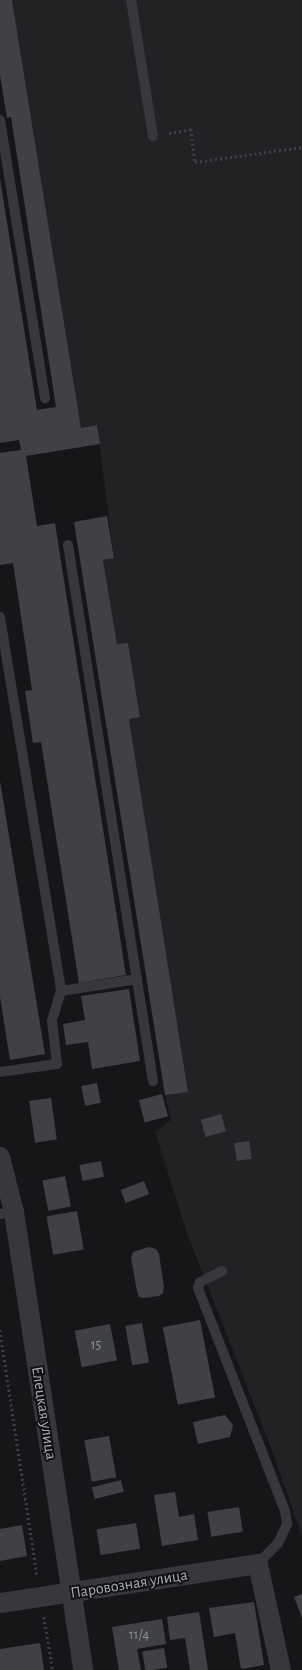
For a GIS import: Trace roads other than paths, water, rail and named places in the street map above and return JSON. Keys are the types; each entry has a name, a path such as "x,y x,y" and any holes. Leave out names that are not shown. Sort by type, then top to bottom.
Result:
{"street":[{"name":"Елецкая улица","path":"0,1157 7,1213 83,1670"},
{"name":"Паровозная улица","path":"0,1603 258,1564"},
{"path":"258,1564 281,1670"}],"lane":[{"path":"132,0 153,136"},
{"path":"0,120 45,398"},
{"path":"68,545 153,1081"},
{"path":"0,617 61,991 52,1021 57,1064 0,1072"},
{"path":"61,991 137,980"},
{"path":"222,1271 200,1282 198,1288 285,1511 287,1524 278,1543 258,1564"}]}
